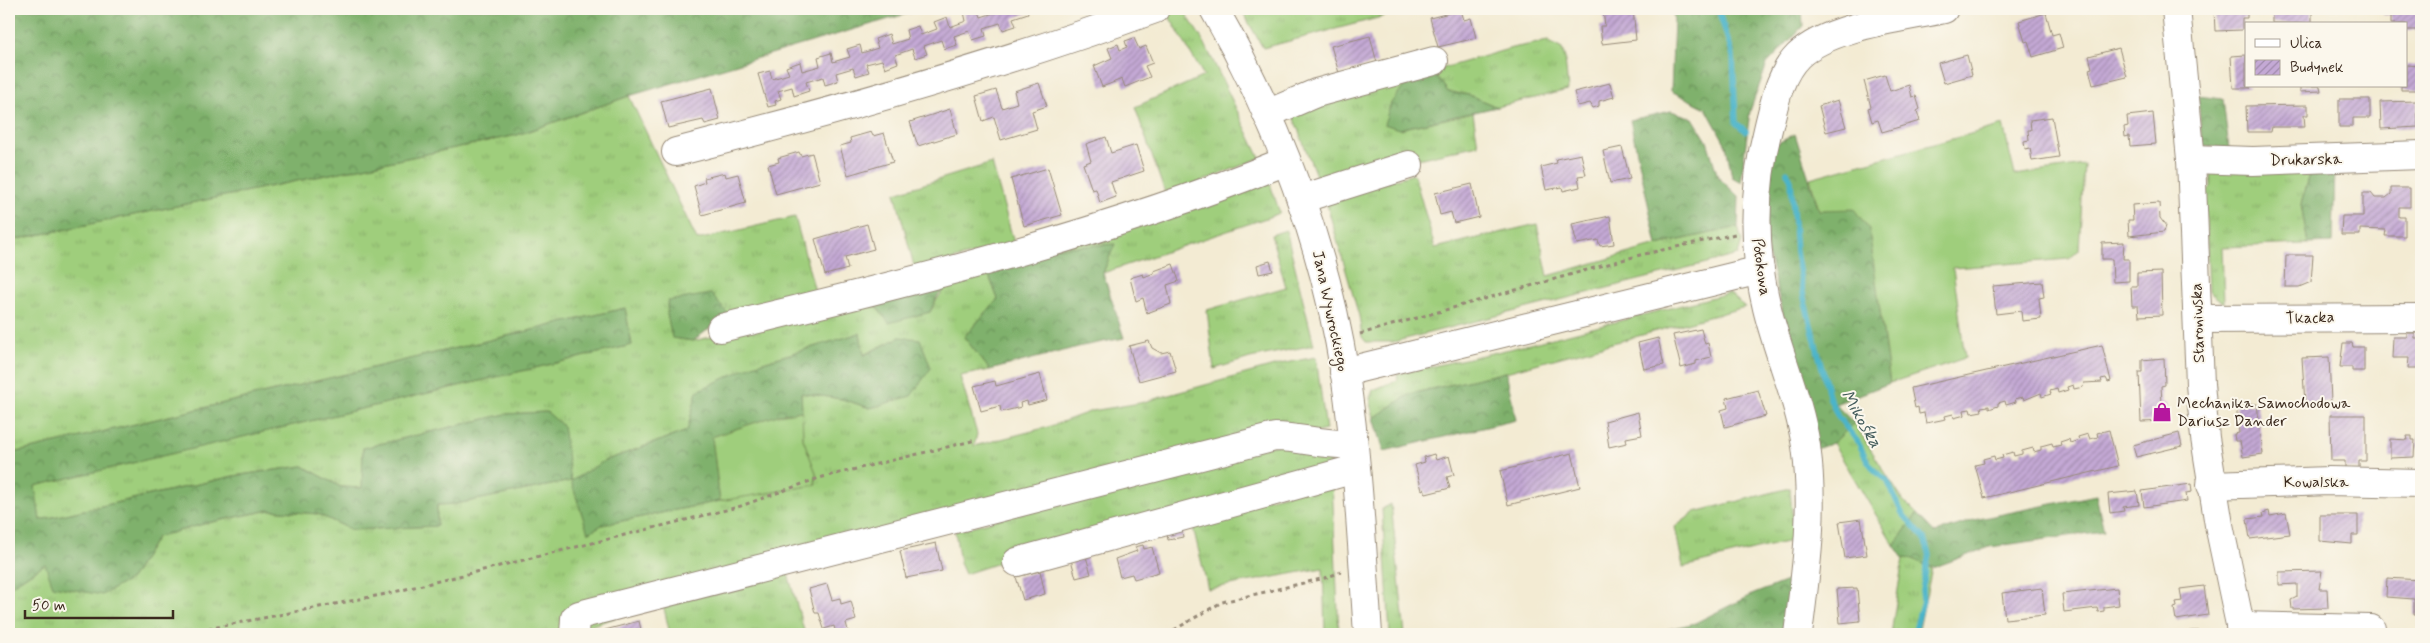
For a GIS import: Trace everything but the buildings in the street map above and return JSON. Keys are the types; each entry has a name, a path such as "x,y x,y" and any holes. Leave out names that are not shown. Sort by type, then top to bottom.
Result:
{"street":[{"path":"676,152 836,111 993,65 1155,9"},
{"name":"Jana Wywrockiego","path":"1214,9 1234,44 1267,114 1286,161 1312,230 1328,292 1344,372 1354,456 1368,634"},
{"name":"Potokowa","path":"1798,634 1809,550 1810,482 1806,444 1797,404 1767,309 1760,270 1755,230 1758,178 1766,136 1783,78 1798,56 1819,41 1844,32 1944,9"},
{"name":"Staroniwska","path":"2176,9 2191,159 2200,384 2211,485 2241,630"},
{"path":"1267,114 1316,92 1434,62"},
{"name":"Drukarska","path":"2191,159 2263,161 2421,155"},
{"path":"721,328 904,284 1110,224 1241,179 1286,161"},
{"path":"1301,199 1410,165"},
{"path":"1344,372 1760,270"},
{"name":"Tkacka","path":"2198,319 2421,318"},
{"path":"574,634 573,624 575,618 579,615 1066,492 1274,437 1296,437 1332,445 1354,456"},
{"path":"1017,562 1354,456"},
{"name":"Kowalska","path":"2211,485 2329,481 2421,484"},
{"path":"2241,630 2371,628"}],"path":[{"path":"1354,336 1640,255 1755,230"},
{"path":"192,634 212,628 386,594 728,509 819,478 976,440"},
{"path":"1166,634 1222,602 1338,572"}],"green space":[{"path":"9,9 923,9 629,96 517,135 9,241"},
{"path":"1183,9 1204,42 1260,158 1166,196 1135,107 1204,76 1167,13"},
{"path":"1241,9 1412,9 1263,48"},
{"path":"1672,9 1802,9 1803,26 1767,64 1750,111 1741,182 1732,177 1726,145 1706,108 1671,91 1674,20"},
{"path":"1548,41 1562,49 1565,58 1568,90 1497,107 1469,95 1448,92 1433,71 1512,48"},
{"path":"1433,71 1448,92 1469,95 1497,107 1399,129 1384,124 1391,103 1413,75"},
{"path":"1413,75 1399,129 1473,113 1478,145 1384,167 1320,186 1291,111"},
{"path":"629,96 697,240 795,217 816,295 672,338 693,341 872,301 884,317 930,312 940,295 952,283 986,268 998,299 964,337 990,370 960,376 977,434 974,446 1048,427 1092,411 1140,403 1285,363 1316,357 1326,430 873,534 565,634 9,634 9,587 45,564 131,579 157,537 207,523 271,510 318,514 352,530 436,526 437,505 456,504 571,481 547,412 506,414 363,448 363,488 341,487 303,466 233,476 40,520 34,486 632,345 625,308 9,454 9,241 517,135","holes":["860,333 863,355 900,337 870,408 842,399 801,393 803,439 816,473 815,485 730,499 602,525 604,461 687,431 753,365"]},
{"path":"2198,96 2223,99 2229,149 2202,145"},
{"path":"1671,111 1693,118 1707,141 1718,177 1739,197 1738,227 1657,245 1630,120"},
{"path":"2003,125 2015,175 2084,165 2079,250 2069,259 1953,268 1965,358 1890,383 1869,229 1854,209 1819,210 1810,178"},
{"path":"1795,134 1819,210 1854,208 1869,229 1890,383 1835,404 1854,423 1833,443 1816,449 1767,249 1765,200 1776,144"},
{"path":"992,163 1014,243 915,270 895,193"},
{"path":"2335,166 2333,243 2308,244 2301,204 2312,168"},
{"path":"2210,167 2312,168 2301,204 2308,244 2222,247 2224,303 2209,292 2205,193 2211,187"},
{"path":"1414,174 1435,248 1537,224 1548,276 1657,245 1738,227 1742,241 1738,255 1393,342 1366,342 1362,337 1359,316 1325,198"},
{"path":"1267,175 1280,213 1266,218 1103,273 1114,245 1053,248"},
{"path":"1286,230 1314,345 1250,358 1214,369 1207,310 1286,287 1271,235"},
{"path":"1115,244 1103,273 1124,338 1082,346 990,370 964,337 998,299 986,268 1053,248"},
{"path":"960,276 938,295 930,312 889,323 872,301"},
{"path":"1729,293 1745,307 1506,372 1410,394 1374,418 1370,398 1373,390 1398,380 1397,374 1510,349"},
{"path":"711,294 728,314 693,341 672,338 667,314 668,301"},
{"path":"625,308 632,345 35,486 40,520 234,476 303,466 341,487 362,488 363,448 506,414 547,412 563,426 571,481 456,504 437,505 437,526 352,530 318,514 270,510 207,523 157,537 131,579 102,595 53,586 45,564 9,587 9,454"},
{"path":"860,333 864,355 900,337 920,339 931,368 911,396 870,408 842,399 801,393 802,411 778,415 712,437 720,501 602,525 588,533 571,481 604,461 687,431 697,391 753,365"},
{"path":"1506,372 1516,420 1384,451 1374,418 1410,394"},
{"path":"802,411 803,439 816,473 815,485 720,501 712,437 778,415"},
{"path":"1854,423 1902,499 1917,514 1894,545 1833,443"},
{"path":"1290,441 1330,449 1331,468 1083,535 965,574 960,563 955,531"},
{"path":"1332,482 1339,634 1325,634 1323,568 1208,589 1191,519"},
{"path":"1790,488 1794,540 1683,567 1675,527 1695,512"},
{"path":"2096,495 2104,531 1990,547 1932,568 1913,559 1903,558 1894,545 1917,514 1935,533 1974,520"},
{"path":"1391,504 1405,634 1390,634 1382,509"},
{"path":"1903,558 1913,559 1932,568 1918,634 1891,634"},
{"path":"787,570 805,634 670,634 662,600"},
{"path":"1792,579 1782,634 1647,634 1695,623 1749,596"}],"waterway":[{"name":"Mikośka","path":"1718,9 1733,56 1736,123 1746,131"},
{"name":"Mikośka","path":"1787,172 1791,180 1796,252 1804,298 1830,399 1838,417 1858,442 1867,460 1875,471 1887,480 1902,513 1924,538 1929,555 1922,590 1923,601 1914,634"}],"place":[{"name":"Mechanika Samochodowa Dariusz Dander","path":"2162,412"}]}
